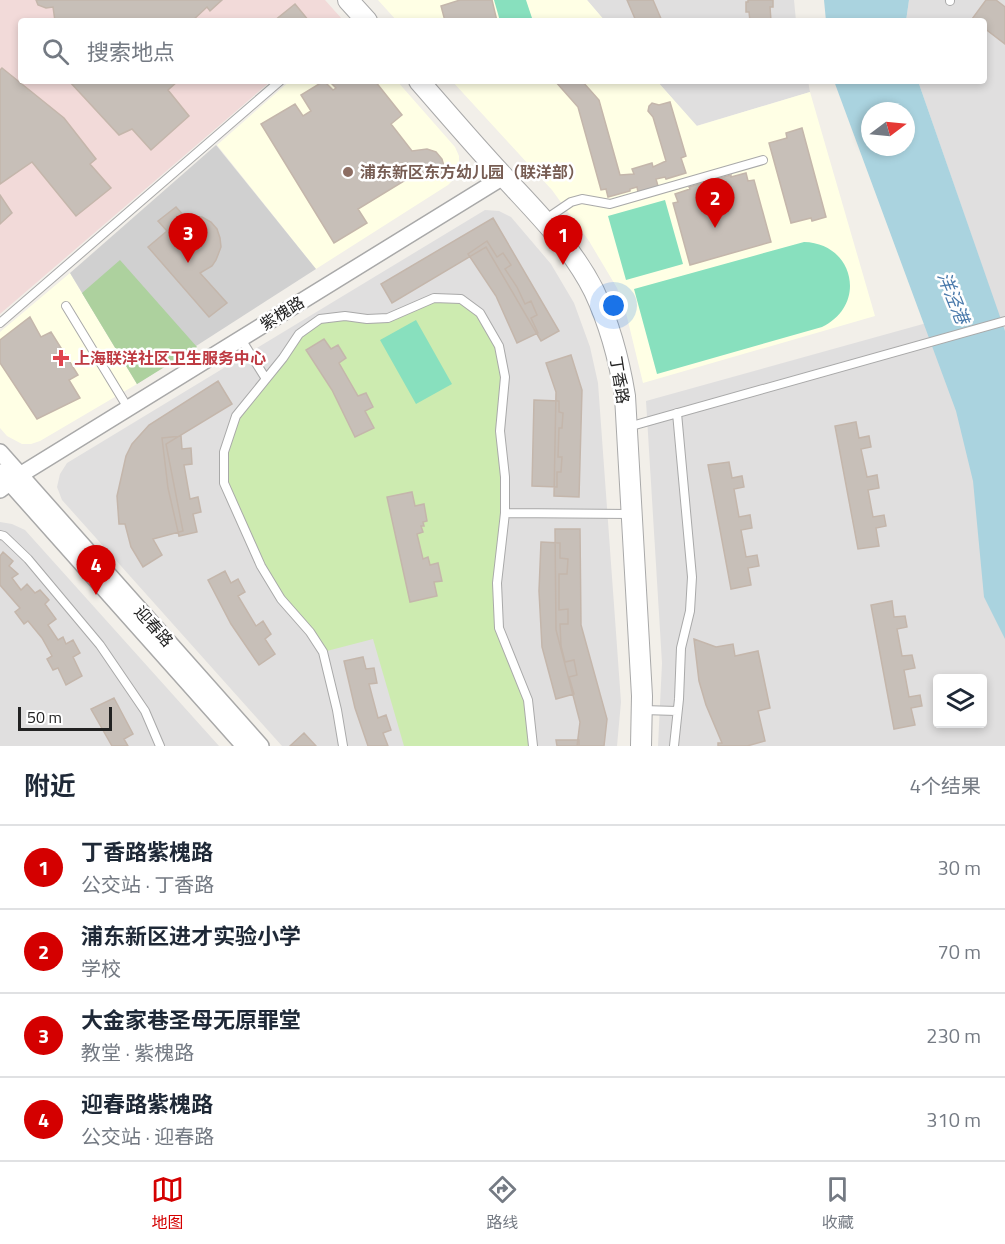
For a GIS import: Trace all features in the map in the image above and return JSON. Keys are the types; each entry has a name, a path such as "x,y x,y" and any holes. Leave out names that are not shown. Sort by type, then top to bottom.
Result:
{"street":[{"name":"丁香路","path":"422,84 544,220 574,257 593,290 608,324 619,358 625,396 642,710 641,746"},
{"name":"紫槐路","path":"8,480 503,177"},
{"name":"迎春路","path":"0,452 8,480 244,746"},
{"name":"迎春路","path":"8,480 261,746"}],"lane":[{"path":"0,323 277,84"},
{"path":"544,220 571,202 582,199 610,204 763,160"},
{"path":"343,746 323,652 310,632 281,599 261,566 224,483 224,452 236,416 298,334 320,319 345,316 367,320 388,318 434,298 461,299 480,313 499,346 505,377 500,430 505,477 505,513 497,583 499,628 528,700 532,746"},
{"path":"66,306 128,408"},
{"path":"626,427 1005,321"},
{"path":"241,339 266,379"},
{"path":"674,746 681,648 690,611 692,577 677,413"},
{"path":"505,513 632,514"},
{"path":"0,535 4,536 28,560 100,645 145,711 160,746"},
{"path":"642,710 677,711"}],"shaded area":[{"path":"0,0 325,0 341,18 18,18 18,84 268,84 0,314"},
{"path":"378,0 587,0 602,18 394,18"},
{"path":"587,0 794,0 796,18 602,18"},
{"path":"909,0 1005,0 1005,746 658,746 662,663 646,401 995,304 919,84 987,84 987,18 906,18"},
{"name":"浦东新区东方幼儿园（联洋部）","path":"287,84 400,84 455,147 459,156 459,167 456,177 448,185 316,269 217,145"},
{"path":"455,84 660,84 697,126 810,92 875,316 643,383 626,313 617,288 589,241 552,190"},
{"path":"660,84 809,84 810,92 696,126"},
{"path":"216,145 316,269 137,384 70,273"},
{"path":"485,210 499,211 511,217 551,264 574,303 590,347 598,383 621,702 617,746 282,746 62,500 57,487 60,474 67,463"},
{"name":"上海联洋社区卫生服务中心","path":"70,273 137,384 40,441 22,444 7,436 0,428 0,332"},
{"path":"0,522 25,530 219,746 0,746"}],"green space":[{"path":"494,0 526,0 532,18 499,18"},
{"path":"665,200 683,264 626,280 608,216"},
{"path":"804,242 821,245 834,253 844,264 849,277 850,291 846,305 836,317 822,327 657,374 634,289"},
{"path":"120,260 197,347 137,384 82,293"},
{"path":"434,298 461,299 480,313 499,346 505,377 500,431 505,477 497,583 499,628 528,700 533,746 404,746 373,639 323,652 281,599 224,483 224,452 236,416 299,334 320,319 388,318"},
{"path":"416,320 452,384 416,404 380,340"}],"water":[{"path":"824,0 909,0 906,18 826,18"},
{"name":"洋泾港","path":"835,84 919,84 1005,331 1005,639 984,597 973,481 956,411 862,156 915,156 915,102 861,102 861,154"}],"building":[{"path":"36,0 222,0 210,11 207,7 195,18 55,18 53,7 46,8 38,5"},
{"path":"460,0 492,0 496,18 444,18 441,6"},
{"path":"627,0 653,0 661,18 635,18"},
{"path":"748,0 773,0 773,7 770,7 771,18 750,18 749,12 746,12 746,2"},
{"path":"986,0 996,0 1005,7 1005,44 987,30 987,18 973,18"},
{"path":"295,4 307,18 278,18"},
{"path":"2,68 18,81 18,84 22,84 64,118 96,159 90,164 111,188 76,216 32,162 0,184 0,70"},
{"path":"72,84 175,84 168,90 189,116 151,150 132,129 119,135"},
{"path":"319,84 327,84 333,90 336,88 332,84 377,84 402,115 391,124 412,151 427,149 436,152 442,159 443,172 438,177 429,179 412,176 358,209 367,223 334,243 261,124 295,104 303,116 311,111 301,95"},
{"path":"558,84 585,84 599,100 620,175 634,174 632,169 652,163 653,167 666,161 653,117 648,111 652,103 659,105 670,102 686,156 681,158 686,173 666,179 665,177 656,179 658,186 638,192 637,187 608,197 606,189 601,190 578,107"},
{"path":"558,84 585,84 599,100 620,175 634,174 632,169 652,163 653,167 666,161 653,117 648,111 652,103 659,105 670,102 686,156 681,158 686,173 666,179 665,177 656,179 658,186 638,192 637,187 608,197 606,189 601,190 578,107"},
{"path":"802,128 826,217 791,223 769,143 787,138 786,133"},
{"path":"746,173 748,181 754,180 771,242 690,265 673,203 678,202 675,194 690,189 689,187"},
{"path":"0,195 12,213 0,224"},
{"path":"176,207 185,217 202,217 211,222 220,238 221,247 216,260 212,266 200,273 227,303 209,317 148,247 167,231 158,221"},
{"path":"493,218 559,331 541,341 486,247 392,303 381,284"},
{"path":"487,241 497,257 503,253 511,265 505,269 525,304 531,301 537,315 531,318 538,333 517,343 496,296 468,254"},
{"path":"30,317 41,337 51,332 78,375 69,380 80,398 37,419 0,363 0,340"},
{"path":"324,339 331,349 338,345 346,358 339,363 358,396 366,393 373,407 365,411 374,428 355,437 332,390 306,350"},
{"path":"571,355 582,390 579,497 554,496 556,392 546,363"},
{"path":"218,381 232,404 166,444 183,531 153,539 162,555 143,567 131,547 125,524 119,524 117,496 126,456 132,444 149,425"},
{"path":"534,400 559,401 559,412 563,413 562,428 559,428 558,457 562,457 561,472 557,472 557,487 532,486"},
{"path":"856,422 859,438 869,436 871,447 861,449 867,477 877,475 879,488 868,490 873,517 884,515 886,526 876,528 879,546 858,549 835,426"},
{"path":"181,436 182,449 191,448 192,464 184,465 190,499 198,497 201,512 193,514 197,532 179,536 168,488 162,438"},
{"path":"729,462 732,478 742,476 744,487 734,489 739,517 750,515 752,528 741,530 746,557 757,555 759,566 748,568 751,585 731,589 708,465"},
{"path":"412,492 415,506 424,504 427,521 423,522 424,526 421,526 423,532 417,534 423,559 428,557 430,565 438,563 442,581 434,582 437,596 410,602 387,497"},
{"path":"555,529 580,529 581,625 607,719 604,746 577,746 580,722 556,630"},
{"path":"541,542 560,543 560,558 568,559 567,574 559,574 559,610 568,609 568,624 560,624 561,646 565,662 574,660 577,675 569,677 574,694 556,699 542,647 539,591"},
{"path":"3,552 13,561 9,566 18,574 12,578 21,590 27,584 35,593 40,590 49,600 45,604 56,619 48,625 58,640 63,637 66,644 73,640 80,653 73,657 82,676 66,685 58,668 53,670 47,659 52,656 42,638 28,621 24,624 15,612 20,608 0,585 0,556"},
{"path":"225,571 231,583 238,579 245,592 238,596 256,626 263,621 271,634 265,639 275,654 259,665 231,624 208,580"},
{"path":"892,601 894,617 905,616 907,627 897,629 902,656 912,655 915,668 904,670 909,697 920,695 922,706 911,708 915,725 894,729 871,605"},
{"path":"694,639 716,647 733,644 735,656 758,651 770,708 758,711 765,741 747,746 718,746 718,743 722,743 699,681"},
{"path":"363,657 366,669 374,668 377,683 369,684 378,718 386,715 391,730 383,733 388,746 368,746 355,708 344,661"},
{"path":"114,698 133,734 124,739 128,746 112,746 91,709"},
{"path":"304,733 316,746 290,746"},
{"path":"556,740 579,740 579,746 557,746"}],"place":[{"name":"浦东新区东方幼儿园（联洋部）","path":"348,172"},
{"name":"浦东新区进才实验小学","path":"715,228"},
{"name":"大金家巷圣母无原罪堂","path":"188,263"},
{"name":"丁香路紫槐路","path":"563,265"},
{"name":"上海联洋社区卫生服务中心","path":"61,358"},
{"name":"迎春路紫槐路","path":"96,595"}]}
